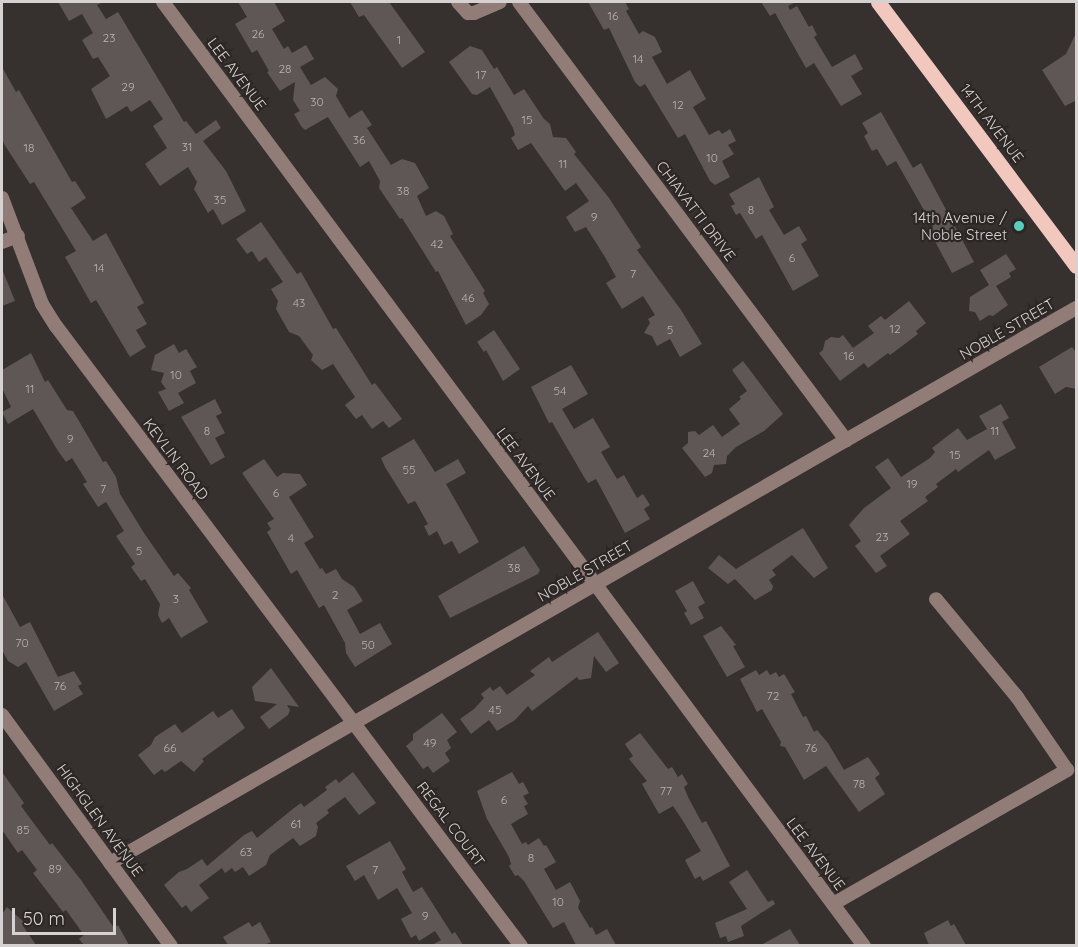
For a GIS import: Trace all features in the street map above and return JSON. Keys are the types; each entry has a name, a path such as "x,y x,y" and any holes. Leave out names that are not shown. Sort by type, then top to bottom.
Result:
{"main road":[{"name":"14TH AVENUE","path":"878,2 1077,266"}],"street":[{"name":"LEE AVENUE","path":"163,2 864,945"},
{"path":"458,2 468,13 474,13 500,2"},
{"name":"CHIAVATTI DRIVE","path":"519,2 846,440"},
{"name":"KEVLIN ROAD","path":"2,198 42,304 56,326 354,723"},
{"path":"2,242 18,236"},
{"name":"NOBLE STREET","path":"110,863 1077,308"},
{"path":"833,904 1067,770 1017,697 936,599"},
{"name":"HIGHGLEN AVENUE","path":"2,715 171,945"},
{"name":"REGAL COURT","path":"354,723 521,945"}],"building":[{"path":"58,2 103,2 97,5 106,19 118,12 184,122 186,121 196,134 216,120 221,128 203,141 226,171 246,211 222,225 213,209 208,213 194,189 197,182 188,167 160,186 145,164 167,148 153,126 163,119 150,100 131,112 127,106 106,119 91,89 110,76 98,57 93,59 82,40 93,33 82,14 69,21"},
{"path":"238,2 274,2 285,21 272,29 284,49 288,46 292,53 306,45 314,59 300,67 311,85 325,77 338,89 336,96 349,118 362,110 372,125 367,128 391,165 402,159 415,163 429,188 417,196 426,216 436,211 444,216 453,234 450,236 485,291 483,293 489,304 481,315 466,325 438,271 436,272 402,218 400,219 379,188 380,181 369,161 360,167 328,117 305,130 301,126 294,114 300,111 293,100 295,82 280,91 267,72 269,71 257,50 252,53 235,24 247,17"},
{"path":"350,2 389,2 425,52 402,68 364,15 359,17"},
{"path":"588,2 625,2 629,9 626,11 639,34 643,31 655,37 662,52 652,57 667,84 690,70 706,99 693,107 709,135 719,130 722,134 730,129 736,141 728,145 734,154 722,161 730,177 715,185 710,181 685,134 678,138 645,84 640,87 635,82 609,28 604,30"},
{"path":"761,2 796,2 788,6 790,10 797,6 809,27 812,25 817,35 814,37 832,67 855,54 863,69 851,76 862,94 841,106 814,63 806,68 775,13 770,16"},
{"path":"1077,31 1077,100 1065,106 1042,70 1066,54"},
{"path":"470,46 482,50 494,69 497,67 514,95 524,89 544,119 550,124 553,137 566,138 576,152 574,154 609,198 641,247 637,250 681,310 702,344 680,357 670,339 657,346 652,336 644,333 650,323 648,319 655,315 643,296 622,309 606,283 616,277 605,257 586,227 575,232 566,217 589,201 576,183 565,191 531,143 518,150 511,138 515,135 513,128 490,87 477,95 472,94 449,62"},
{"path":"2,67 16,92 19,90 72,182 75,181 86,198 71,208 93,241 106,233 144,303 137,307 147,324 136,330 146,347 130,357 96,300 91,303 65,257 76,251 34,182 30,184 4,144 2,137"},
{"path":"881,112 913,168 921,163 974,262 952,273 931,234 933,226 896,161 887,166 877,149 872,151 864,136 868,133 862,123"},
{"path":"759,177 774,207 769,210 784,235 799,226 807,240 801,244 819,276 793,291 762,235 756,239 740,213 736,215 731,206 735,204 729,194"},
{"path":"261,222 297,274 301,272 333,329 336,328 372,385 375,383 402,419 389,428 383,421 372,429 362,415 356,419 345,405 355,397 333,364 322,370 311,360 313,355 299,336 289,332 276,309 278,301 271,289 283,282 266,257 259,262 252,251 247,254 236,239"},
{"path":"1006,254 1016,269 1009,273 1011,277 996,286 1008,305 993,316 989,315 980,321 975,312 969,311 970,297 989,285 980,270"},
{"path":"2,269 15,301 2,306"},
{"path":"909,301 926,323 916,331 918,334 890,355 888,353 868,368 864,363 840,381 819,353 823,350 825,341 831,337 839,338 843,335 853,348 874,333 868,326 881,316 885,320"},
{"path":"494,330 520,369 503,381 486,350 484,352 477,342"},
{"path":"174,344 179,353 186,349 197,367 190,371 196,383 178,393 184,403 169,411 158,392 166,389 161,382 164,373 151,370 155,355"},
{"path":"1072,347 1077,354 1077,389 1066,387 1055,394 1039,367"},
{"path":"31,353 45,382 48,380 67,410 73,411 103,462 106,461 116,477 120,494 144,533 174,576 178,573 191,588 189,590 208,622 181,638 169,618 162,623 158,615 160,604 145,579 141,581 131,567 135,564 116,536 124,531 106,502 98,507 83,484 87,482 72,458 66,462 33,409 8,424 2,412 11,407 2,388 2,370"},
{"path":"743,361 783,414 764,431 736,447 727,456 726,464 714,465 712,473 705,477 682,448 688,443 688,432 695,431 699,435 713,425 722,437 740,424 729,409 747,391 732,370"},
{"path":"571,365 588,394 562,409 574,429 593,418 610,447 601,452 617,479 624,475 637,498 643,494 650,505 644,509 650,519 625,533 596,479 588,483 552,422 549,423 531,387"},
{"path":"215,399 222,413 216,416 225,433 215,438 225,457 211,465 181,417"},
{"path":"1001,404 1009,418 1002,422 1016,448 995,460 989,450 958,472 956,469 936,484 938,487 925,497 928,501 900,521 910,534 880,556 887,566 876,573 855,546 861,541 849,525 864,508 891,488 875,467 888,458 901,477 930,458 935,452 932,448 958,428 967,440 987,429 979,416"},
{"path":"414,439 435,472 458,459 466,473 446,484 479,542 459,554 452,541 444,545 437,531 429,536 424,526 428,524 415,501 408,504 381,458"},
{"path":"264,459 277,477 283,473 300,474 307,485 289,497 314,537 304,543 320,569 322,568 326,574 336,569 342,579 354,587 363,601 347,610 360,634 380,623 392,644 355,667 324,605 319,608 297,570 291,574 267,532 271,529 267,523 274,519 242,473"},
{"path":"803,528 828,568 814,578 792,555 772,570 776,575 769,580 773,586 772,590 755,600 735,579 728,584 708,568 719,555 736,569"},
{"path":"524,546 540,570 538,574 450,618 438,596"},
{"path":"693,581 705,603 698,607 704,618 691,625 684,613 687,611 675,591"},
{"path":"2,594 20,627 30,622 58,677 74,671 82,684 78,686 83,694 54,711 26,662 18,667 8,661 2,650"},
{"path":"721,626 736,645 733,646 745,667 727,677 703,636"},
{"path":"598,632 619,663 606,672 594,656 591,678 579,680 577,677 532,711 528,706 515,720 497,731 489,720 471,734 460,719 474,709 484,698 481,694 490,687 493,691 500,686 507,695 535,675 530,671 549,657 552,662"},
{"path":"271,668 299,707 287,705 290,710 288,715 269,729 260,717 277,704 255,701 252,687"},
{"path":"756,670 759,675 767,670 770,675 776,672 779,677 784,674 795,692 791,694 803,717 806,716 814,732 817,730 828,743 844,770 868,757 880,774 875,778 885,794 859,812 826,766 804,780 785,747 780,746 781,742 762,709 757,712 740,679"},
{"path":"232,709 245,728 202,759 204,761 194,772 181,761 165,772 162,769 154,775 138,755 151,745 155,737 175,724 182,733 213,711 218,718"},
{"path":"442,713 457,732 447,740 451,748 445,753 450,761 433,773 428,766 423,769 406,746 413,740 413,734"},
{"path":"640,733 668,769 672,767 678,777 682,774 688,784 684,787 688,797 702,823 706,821 730,866 703,881 700,876 695,879 685,860 701,851 683,821 673,806 659,814 642,784 647,781 629,759 633,756 625,744"},
{"path":"2,772 24,803 21,806 50,845 52,843 81,880 114,928 118,925 129,945 84,945 79,939 84,935 66,910 63,912 33,873 37,870 22,850 18,853 2,830"},
{"path":"353,772 376,803 359,815 345,797 327,810 329,813 316,823 318,827 316,836 300,846 293,838 270,855 266,865 249,876 243,867 235,872 232,868 225,873 222,868 199,885 209,898 191,912 186,905 182,908 164,885 179,872 202,859 207,866 244,835 252,831 257,838 301,803 304,807 327,790 325,787 336,779 339,783"},
{"path":"512,772 519,784 523,782 529,793 523,796 528,804 524,806 528,814 511,824 522,844 526,842 528,845 539,838 544,846 546,845 556,862 544,869 556,890 570,882 580,901 578,908 590,928 592,927 596,935 607,929 616,945 576,945 564,922 553,928 524,881 518,875 515,876 509,866 511,864 509,857 487,819 477,791"},
{"path":"390,841 406,869 402,872 413,892 422,887 452,934 455,932 463,945 432,945 441,940 435,931 419,941 416,935 411,938 401,919 412,913 397,888 378,900 364,875 355,881 346,866"},
{"path":"747,870 768,902 773,900 775,904 741,926 744,936 728,942 726,936 720,938 715,923 747,909 729,882"},
{"path":"7,907 25,923 23,926 36,945 2,945 2,914"},
{"path":"948,920 951,926 954,924 966,945 929,945 924,933"},
{"path":"249,922 252,927 260,922 271,942 264,945 228,945 223,937"},
{"path":"790,929 800,945 761,945"}],"place":[{"name":"14th Avenue / Noble Street","path":"1019,226"}]}
